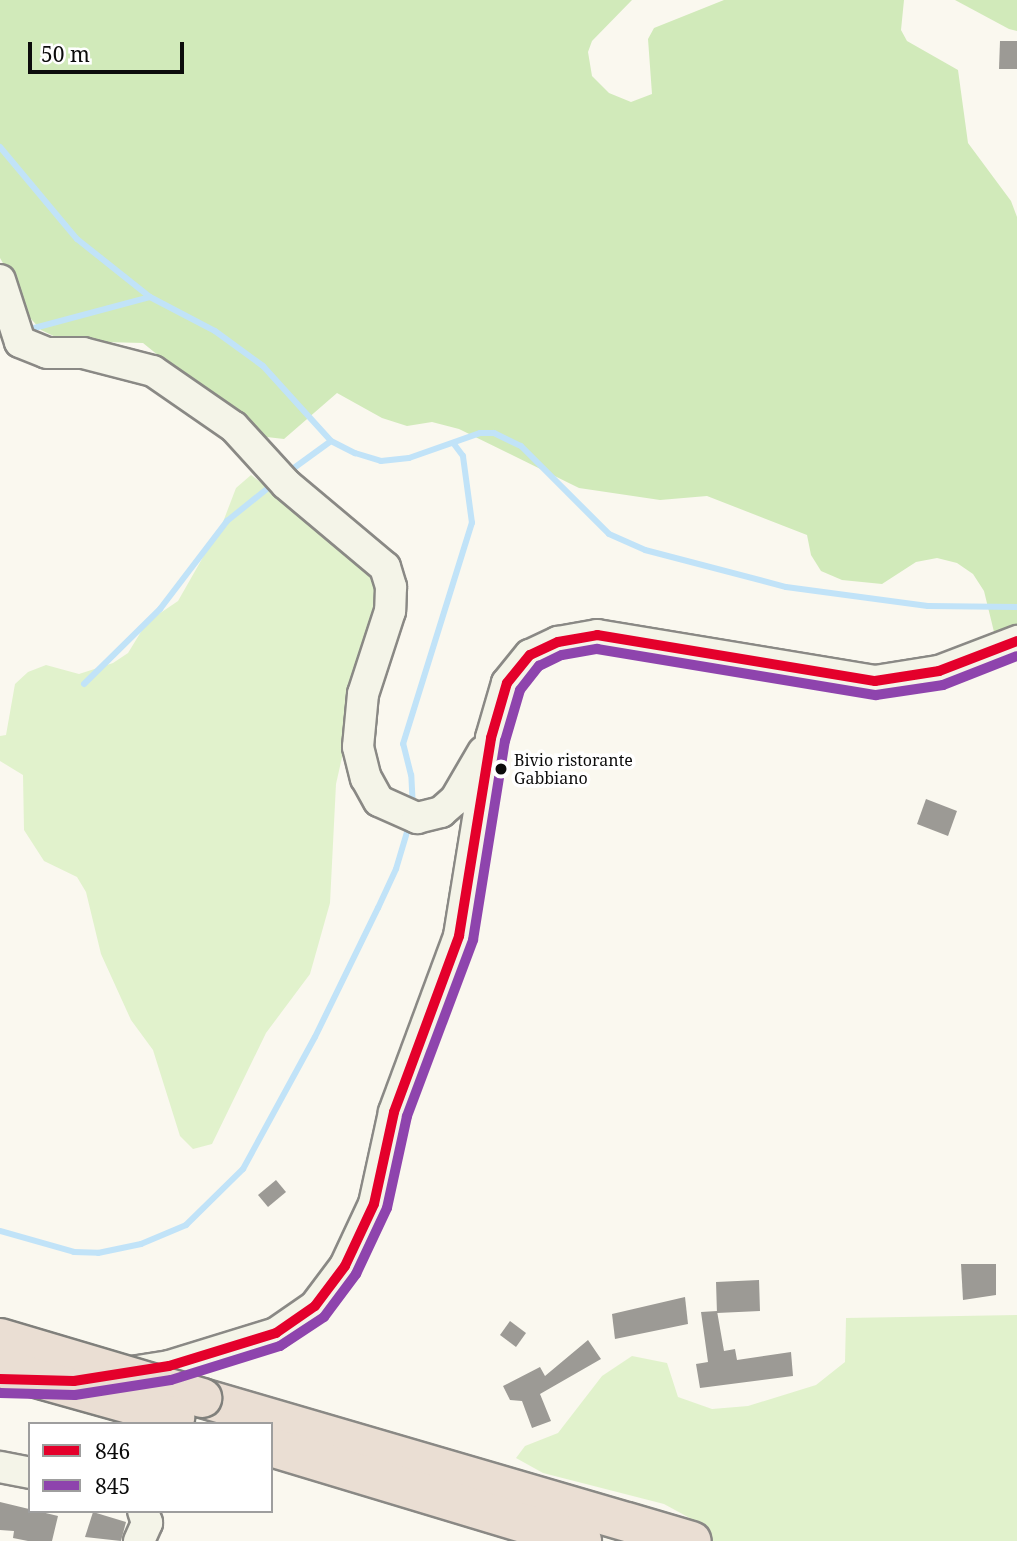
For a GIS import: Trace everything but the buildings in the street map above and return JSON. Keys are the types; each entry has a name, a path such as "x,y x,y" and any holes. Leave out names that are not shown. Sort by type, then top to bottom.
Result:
{"highway":[{"path":"0,1338 191,1413"},
{"path":"0,1368 226,1422"},
{"path":"273,1434 686,1539"},
{"path":"273,1448 582,1541"}],"street":[{"path":"0,280 20,342 47,353 83,353 153,370 234,427 286,484 385,567 391,587 390,611 363,694 358,747 366,778 379,801 417,818 440,811 455,800 491,738"},
{"path":"0,1379 74,1381 169,1366 276,1333 314,1307 345,1266 374,1204 394,1112 459,936 491,738 507,683 530,655 573,637 597,635 875,681 939,671 1017,640"},
{"path":"0,1467 28,1473"}],"green space":[{"path":"0,0 632,0 592,41 588,52 592,76 609,93 631,102 652,94 648,39 654,28 724,0 904,0 901,30 907,41 958,70 968,143 1011,201 1017,217 1017,630 995,636 984,591 973,574 957,563 937,558 916,562 882,584 842,580 821,571 811,555 807,535 707,496 660,500 579,488 459,429 432,422 407,426 382,418 337,393 284,439 258,436 143,343 64,341 41,330 23,310 16,286 0,258"},
{"path":"955,0 1017,0 1017,31 1009,29"},
{"path":"251,475 346,548 374,580 378,598 336,784 330,903 310,974 266,1033 212,1144 193,1149 180,1136 153,1050 131,1020 101,954 86,892 77,877 44,861 24,830 23,775 0,761 0,736 6,735 15,684 28,672 46,665 79,674 113,663 128,653 147,622 178,601 223,522 236,488"},
{"path":"1017,1315 1017,1541 710,1541 708,1528 664,1504 543,1473 516,1458 525,1446 558,1433 602,1376 632,1356 667,1363 678,1397 712,1409 748,1406 816,1385 845,1362 846,1318"}],"waterway":[{"path":"0,147 77,239 150,297 215,331 263,366 331,441 355,453 381,461 409,458 480,433 494,433 521,446 609,534 645,550 786,587 928,606 1017,607"},
{"path":"23,331 150,297"},
{"path":"287,473 331,441"},
{"path":"413,808 411,775 403,744 472,523 463,456 454,444"},
{"path":"84,684 160,609 227,521 273,484"},
{"path":"0,1231 74,1252 98,1253 141,1244 186,1225 243,1169 315,1037 378,908 396,869 410,822"}],"transit line":[{"name":"846","path":"0,1379 74,1381 169,1366 276,1333 315,1306 345,1266 374,1204 394,1112 459,936 491,738 507,683 530,655 558,642 597,635 875,681 939,671 1017,641"},
{"name":"845","path":"0,1393 75,1395 171,1380 280,1346 324,1317 356,1274 387,1208 407,1116 473,940 505,741 520,690 539,666 562,655 597,649 876,695 943,685 1017,656"}],"place":[{"name":"Bivio ristorante Gabbiano","path":"501,769"}]}
